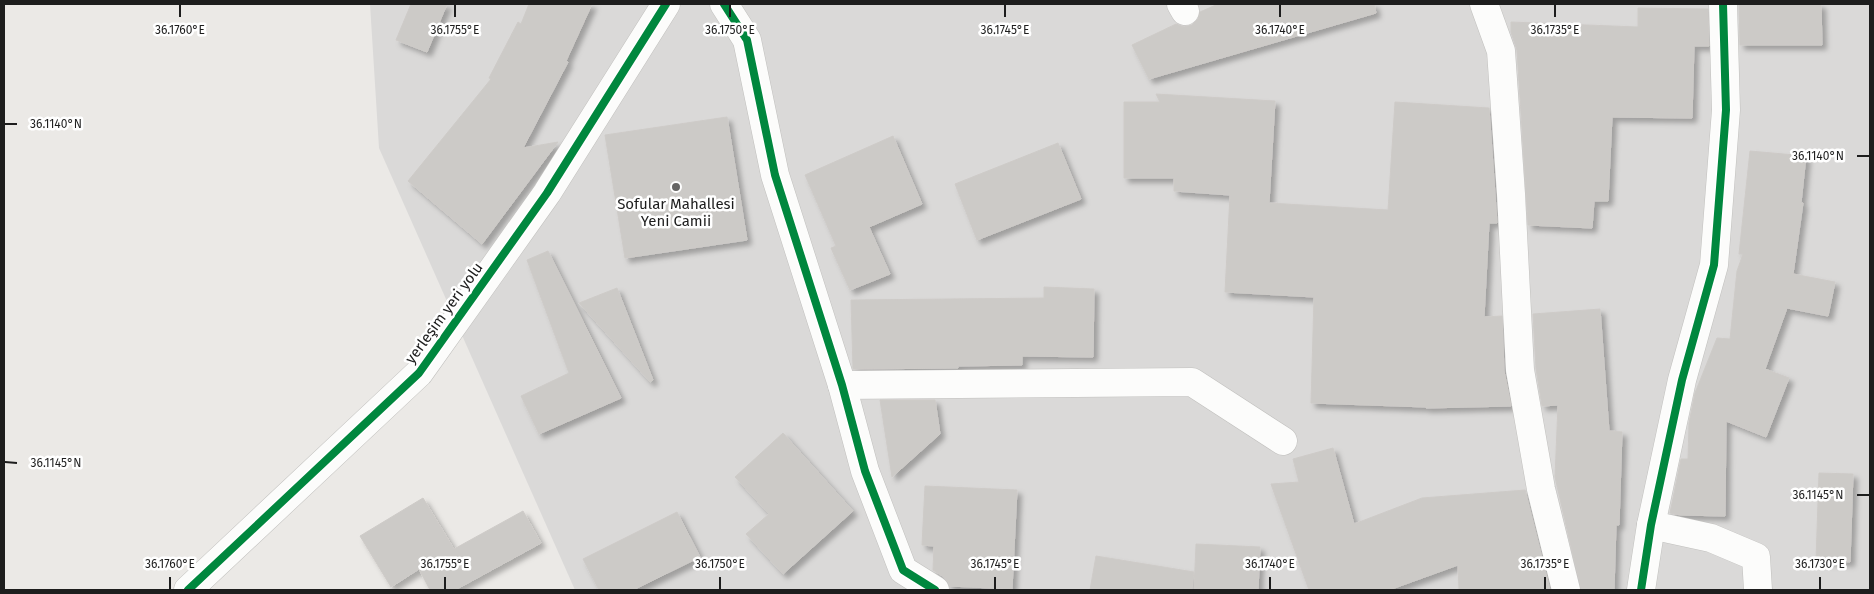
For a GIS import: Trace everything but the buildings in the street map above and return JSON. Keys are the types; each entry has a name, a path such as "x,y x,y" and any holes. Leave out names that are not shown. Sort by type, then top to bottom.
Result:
{"street":[{"name":"yerleşim yeri yolu","path":"188,590 419,373 547,193 666,4"},
{"path":"724,4 747,40 775,175 842,385 865,471 902,570 935,590"},
{"path":"1484,4 1500,51 1511,194 1520,370 1541,489 1566,590"},
{"path":"1640,590 1651,525 1682,380 1714,264 1726,110 1723,4"},
{"path":"842,385 1192,382 1283,441"},
{"path":"1651,525 1712,538 1756,557 1758,590"}],"shaded area":[{"path":"370,4 1870,4 1870,590 575,590 379,148"}],"cycle path":[{"path":"188,590 419,373 547,193 666,4"},
{"path":"724,4 747,40 775,175 842,385 865,471 903,570 935,590"},
{"path":"1641,590 1651,525 1682,380 1714,265 1726,110 1723,4"}],"place":[{"name":"Sofular Mahallesi Yeni Camii","path":"676,187"}]}
